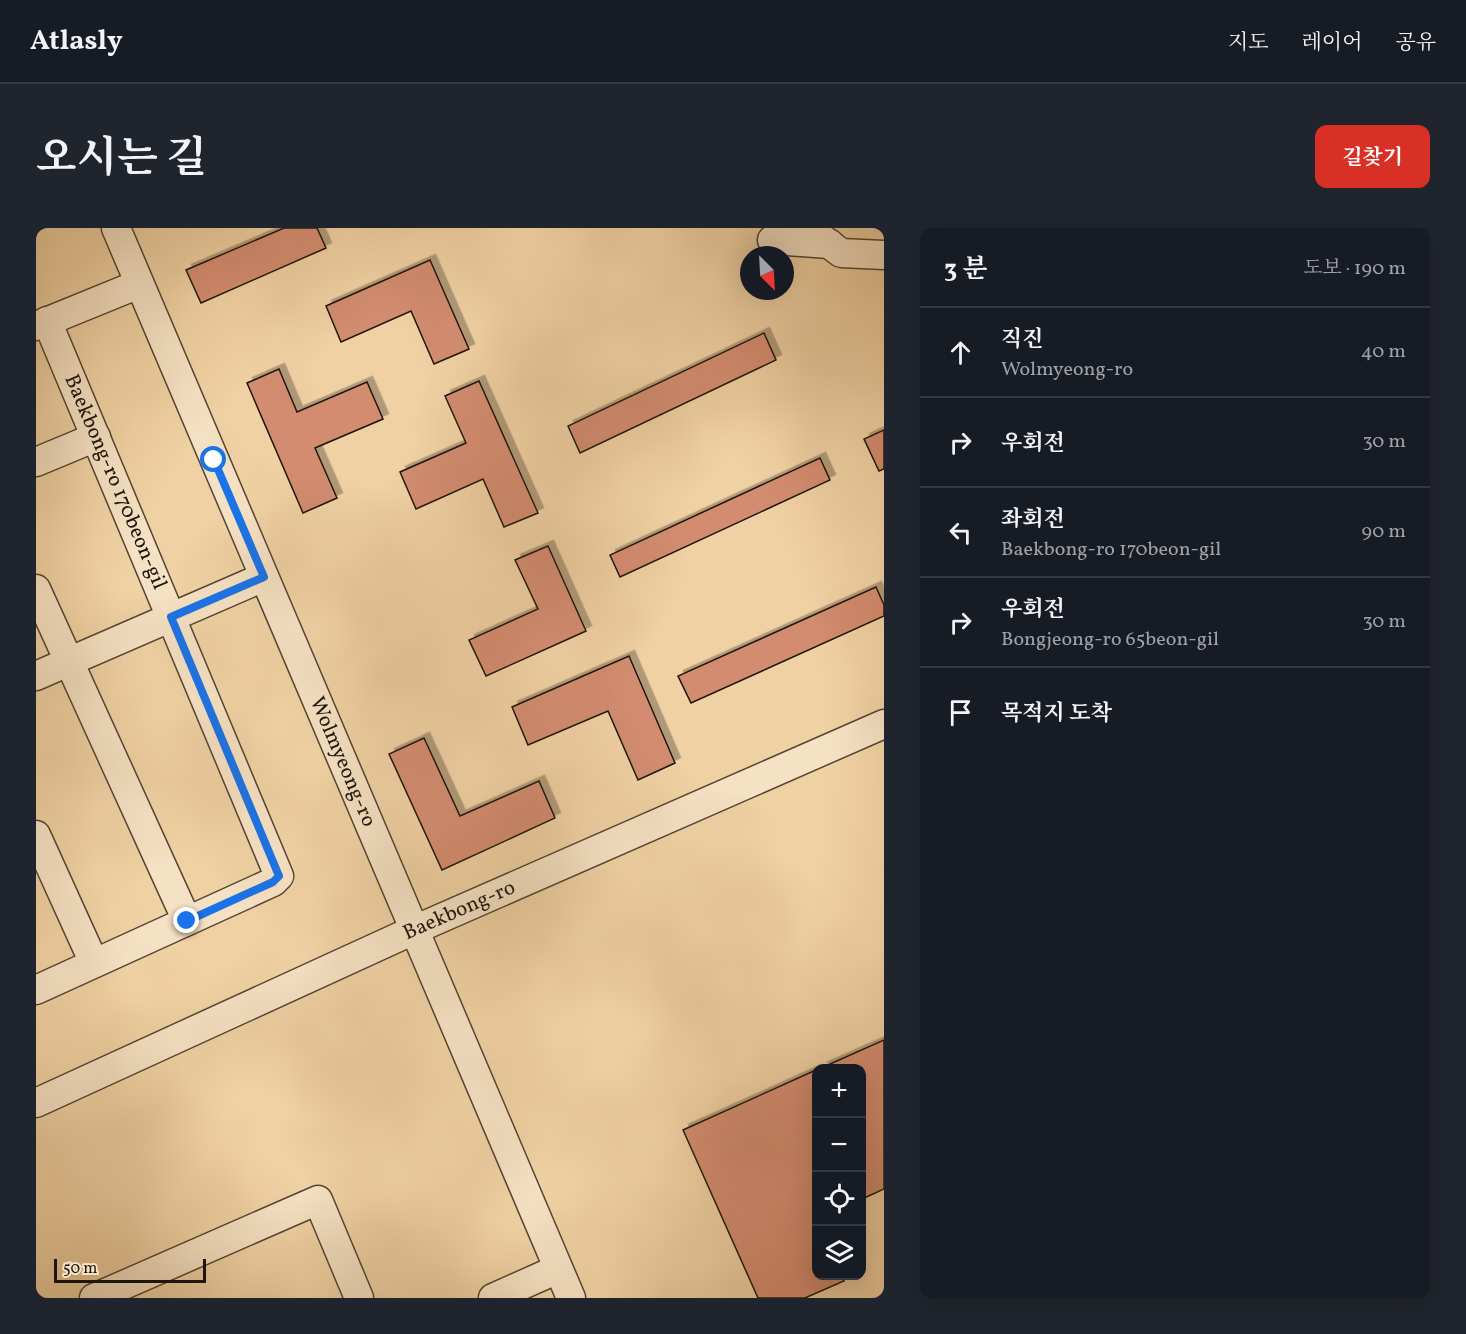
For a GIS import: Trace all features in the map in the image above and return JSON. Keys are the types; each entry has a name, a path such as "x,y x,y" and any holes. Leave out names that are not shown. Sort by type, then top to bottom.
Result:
{"street":[{"name":"Wolmyeong-ro","path":"116,228 571,1298"},
{"path":"772,240 819,236 841,253 884,255"},
{"path":"42,323 139,284"},
{"name":"Baekbong-ro 170beon-gil","path":"42,323 96,437 279,876 273,882 187,921"},
{"path":"36,462 96,437"},
{"path":"36,676 264,577"},
{"path":"36,589 187,921 36,990"},
{"name":"Baekbong-ro","path":"36,1103 414,930 884,724"},
{"path":"36,835 94,963"},
{"path":"94,1298 318,1200 360,1298"},
{"path":"493,1298 558,1269"}],"building":[{"path":"284,228 317,228 326,248 201,303 186,270"},
{"path":"430,260 469,349 434,364 411,311 341,342 326,306"},
{"path":"764,333 776,360 580,453 568,426"},
{"path":"279,369 297,412 367,382 383,419 315,448 337,498 303,513 247,383"},
{"path":"479,381 538,513 504,527 483,479 416,509 400,472 466,443 445,396"},
{"path":"884,430 884,469 879,471 864,439"},
{"path":"820,458 830,480 620,577 610,555"},
{"path":"548,546 586,631 486,676 469,640 538,609 515,560"},
{"path":"876,587 884,605 884,616 691,703 678,676"},
{"path":"629,656 675,763 638,780 608,711 528,745 512,707"},
{"path":"424,738 460,816 539,781 555,818 442,870 389,754"},
{"path":"884,1040 884,1189 866,1197 866,1064 830,1064"},
{"path":"812,1072 812,1280 844,1281 805,1298 758,1298 683,1130"}],"route":[{"path":"187,921 273,882 279,876 171,617 264,577 214,460"}]}
